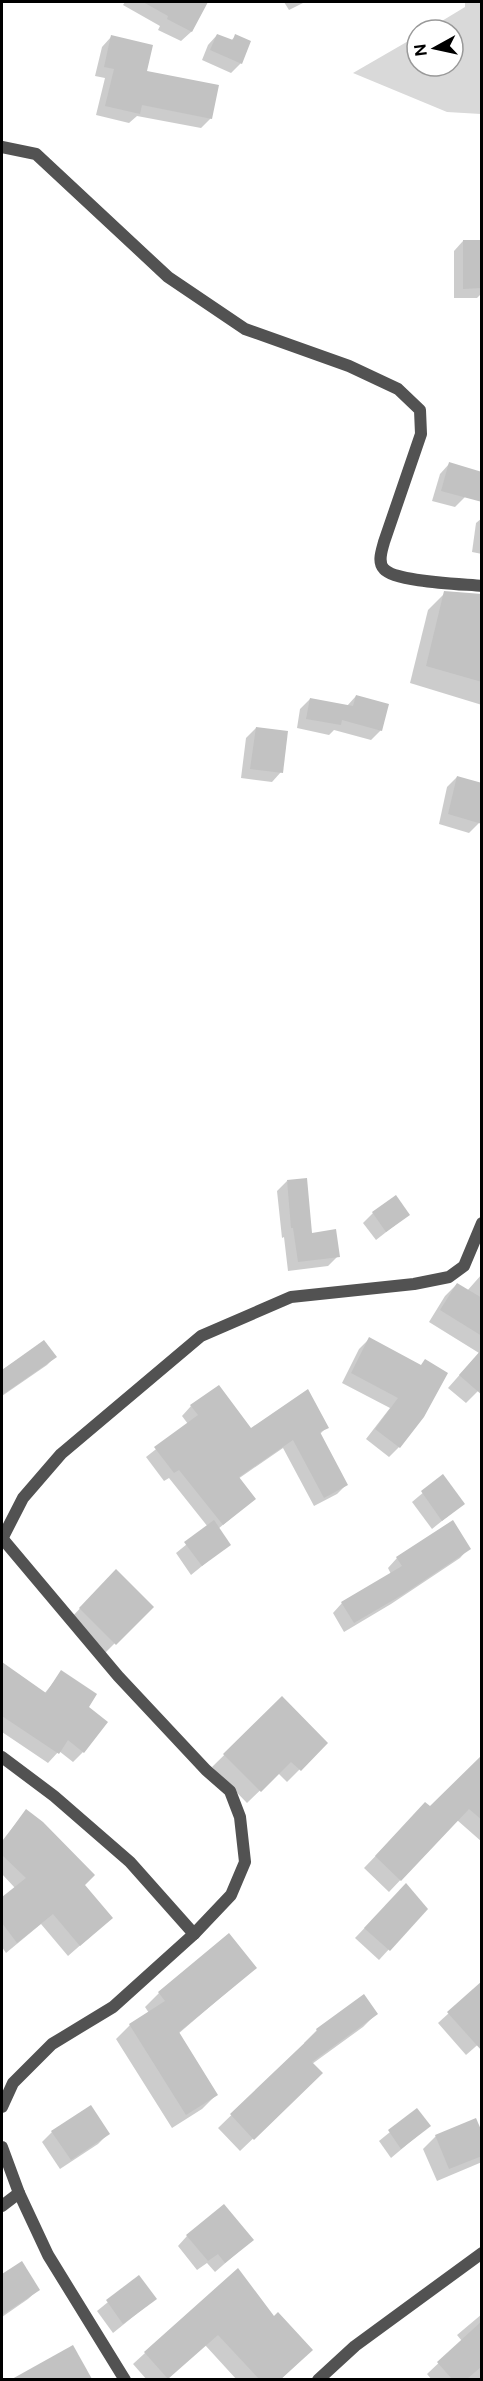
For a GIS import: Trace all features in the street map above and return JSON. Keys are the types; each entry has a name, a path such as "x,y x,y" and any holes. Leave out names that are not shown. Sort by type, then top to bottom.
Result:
{"street":[{"path":"2,147 36,154 168,277 245,329 349,366 398,389 420,410 421,434 384,542 382,566 385,571 405,578 482,586"},
{"path":"2,2107 14,2083 52,2044 113,2007 194,1934 231,1895 244,1862 240,1817 230,1791 206,1770 118,1676 2,1539 23,1498 61,1454 201,1336 291,1297 414,1284 449,1277 464,1266 482,1223"},
{"path":"2,1757 54,1796 130,1863 194,1934"},
{"path":"2,2147 19,2193 48,2255 125,2379"},
{"path":"2,2206 19,2193"},
{"path":"318,2379 355,2346 482,2253"}],"shaded area":[{"path":"465,2 481,2 481,114 447,112 353,73 405,43 405,78 465,78 465,18 447,18 465,7"}],"building":[{"path":"143,2 208,2 192,32 167,19 168,16"},
{"path":"217,34 233,40 235,34 251,41 242,64 210,50"},
{"path":"111,35 153,45 147,71 219,85 212,119 142,105 140,114 105,106 114,69 104,67"},
{"path":"463,240 482,240 482,288 463,289"},
{"path":"449,462 482,472 482,502 441,491"},
{"path":"444,591 482,594 482,682 426,666"},
{"path":"356,695 389,704 382,731 342,720 341,725 306,719 310,698 353,706"},
{"path":"256,727 288,731 283,773 250,769"},
{"path":"457,776 482,783 482,824 448,814"},
{"path":"307,1178 312,1233 336,1229 340,1257 298,1262 293,1228 291,1228 287,1180"},
{"path":"396,1195 410,1215 386,1232 372,1212"},
{"path":"457,1283 482,1298 482,1336 440,1310"},
{"path":"369,1337 421,1365 425,1359 448,1373 424,1417 400,1448 375,1429 398,1398 351,1373"},
{"path":"44,1340 57,1357 2,1395 2,1370"},
{"path":"482,1349 482,1395 459,1375"},
{"path":"219,1385 251,1428 308,1389 329,1428 320,1432 348,1485 324,1498 293,1440 239,1477 256,1499 223,1525 179,1470 174,1473 154,1447 198,1415 190,1405"},
{"path":"443,1474 465,1504 442,1521 421,1491"},
{"path":"214,1520 231,1545 202,1566 184,1542"},
{"path":"453,1520 471,1549 402,1595 354,1623 341,1602 402,1566 396,1557"},
{"path":"116,1569 154,1607 116,1645 79,1608"},
{"path":"2,1662 46,1693 61,1670 97,1694 89,1707 108,1722 84,1753 68,1740 59,1754 2,1716"},
{"path":"282,1696 328,1743 301,1771 291,1762 261,1792 223,1754"},
{"path":"482,1755 482,1820 469,1809 401,1881 375,1856 425,1802 430,1806"},
{"path":"26,1809 43,1822 95,1875 85,1885 113,1918 80,1946 53,1914 17,1943 2,1923 2,1897 26,1878 2,1855 2,1842"},
{"path":"406,1883 428,1909 390,1951 364,1928"},
{"path":"229,1933 257,1968 179,2032 218,2095 186,2115 129,2024 165,2001 158,1992"},
{"path":"482,1981 482,2051 447,2012"},
{"path":"364,1994 378,2014 312,2062 323,2073 254,2140 230,2114 317,2031 316,2029"},
{"path":"91,2105 110,2134 71,2160 51,2131"},
{"path":"417,2108 431,2126 401,2149 388,2130"},
{"path":"476,2118 482,2132 482,2156 449,2169 435,2135"},
{"path":"224,2204 254,2240 225,2263 218,2254 208,2261 186,2235"},
{"path":"22,2261 40,2290 2,2315 2,2274"},
{"path":"238,2268 274,2316 278,2312 313,2350 281,2379 259,2379 218,2335 168,2379 144,2352"},
{"path":"139,2275 157,2299 123,2324 106,2300"},
{"path":"482,2321 482,2366 467,2379 452,2379 437,2362"},
{"path":"73,2345 92,2379 12,2379"}]}
